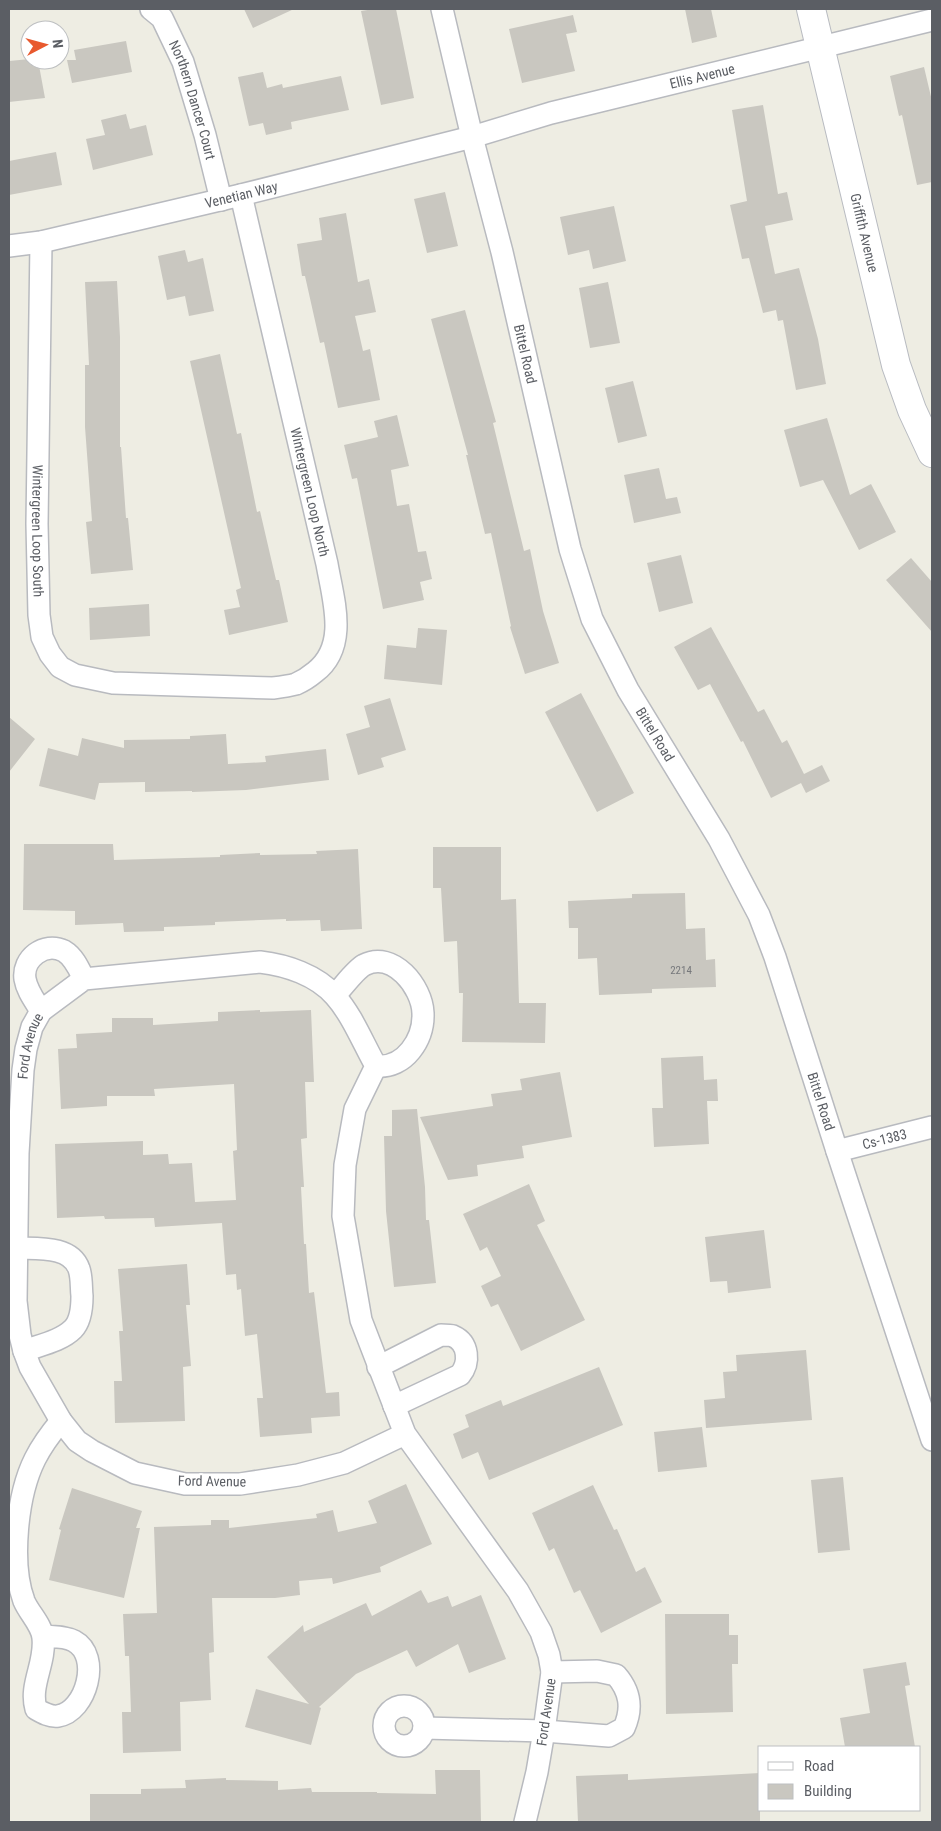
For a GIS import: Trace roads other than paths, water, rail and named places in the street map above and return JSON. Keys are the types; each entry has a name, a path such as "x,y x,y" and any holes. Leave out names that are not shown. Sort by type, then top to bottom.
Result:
{"street":[{"name":"Northern Dancer Court","path":"151,9 162,18 182,62 205,135 231,197"},
{"name":"Bittel Road","path":"442,9 472,137 502,252 570,549 592,619 628,690 718,838 759,915 775,957 932,1440"},
{"name":"Griffith Avenue","path":"811,9 896,365 912,410 932,453"},
{"name":"Ellis Avenue","path":"472,137 551,113 932,20"},
{"name":"Venetian Way","path":"9,246 41,242 472,137"},
{"name":"Wintergreen Loop North","path":"204,686 273,688 296,684 305,680 322,667 328,658 335,640 337,619 327,564 231,197"},
{"name":"Wintergreen Loop South","path":"41,242 37,524 39,615 42,637 50,654 60,666 75,675 113,683 204,686"},
{"path":"41,1011 28,988 24,973 27,963 37,952 48,948 65,952 77,965 84,979 260,962 281,965 315,979 335,995 376,1066 394,1064 406,1056 416,1044 421,1030 422,1006 407,976 397,967 386,962 374,962 363,966 335,995"},
{"name":"Ford Avenue","path":"84,979 41,1011 30,1034 23,1070 18,1153 17,1308 24,1351 30,1367 61,1422 77,1441 92,1451 135,1472 185,1484 240,1484 298,1475 344,1462 406,1434"},
{"name":"Ford Avenue","path":"376,1066 356,1109 345,1165 343,1216 361,1320 406,1434 518,1591 541,1632 549,1655 552,1672 544,1731 537,1772 525,1822"},
{"name":"Cs-1383","path":"837,1151 932,1127"},
{"path":"17,1248 42,1249 64,1253 75,1262 79,1269 82,1291 81,1310 76,1327 66,1335 24,1351"},
{"path":"378,1367 441,1335 453,1336 465,1348 467,1358 464,1370 460,1375 394,1406"},
{"path":"44,1636 24,1601 17,1564 18,1528 28,1476 46,1440 61,1422"},
{"path":"424,1728 544,1731 609,1736 624,1728 629,1710 626,1690 616,1676 597,1671 552,1672"}]}
